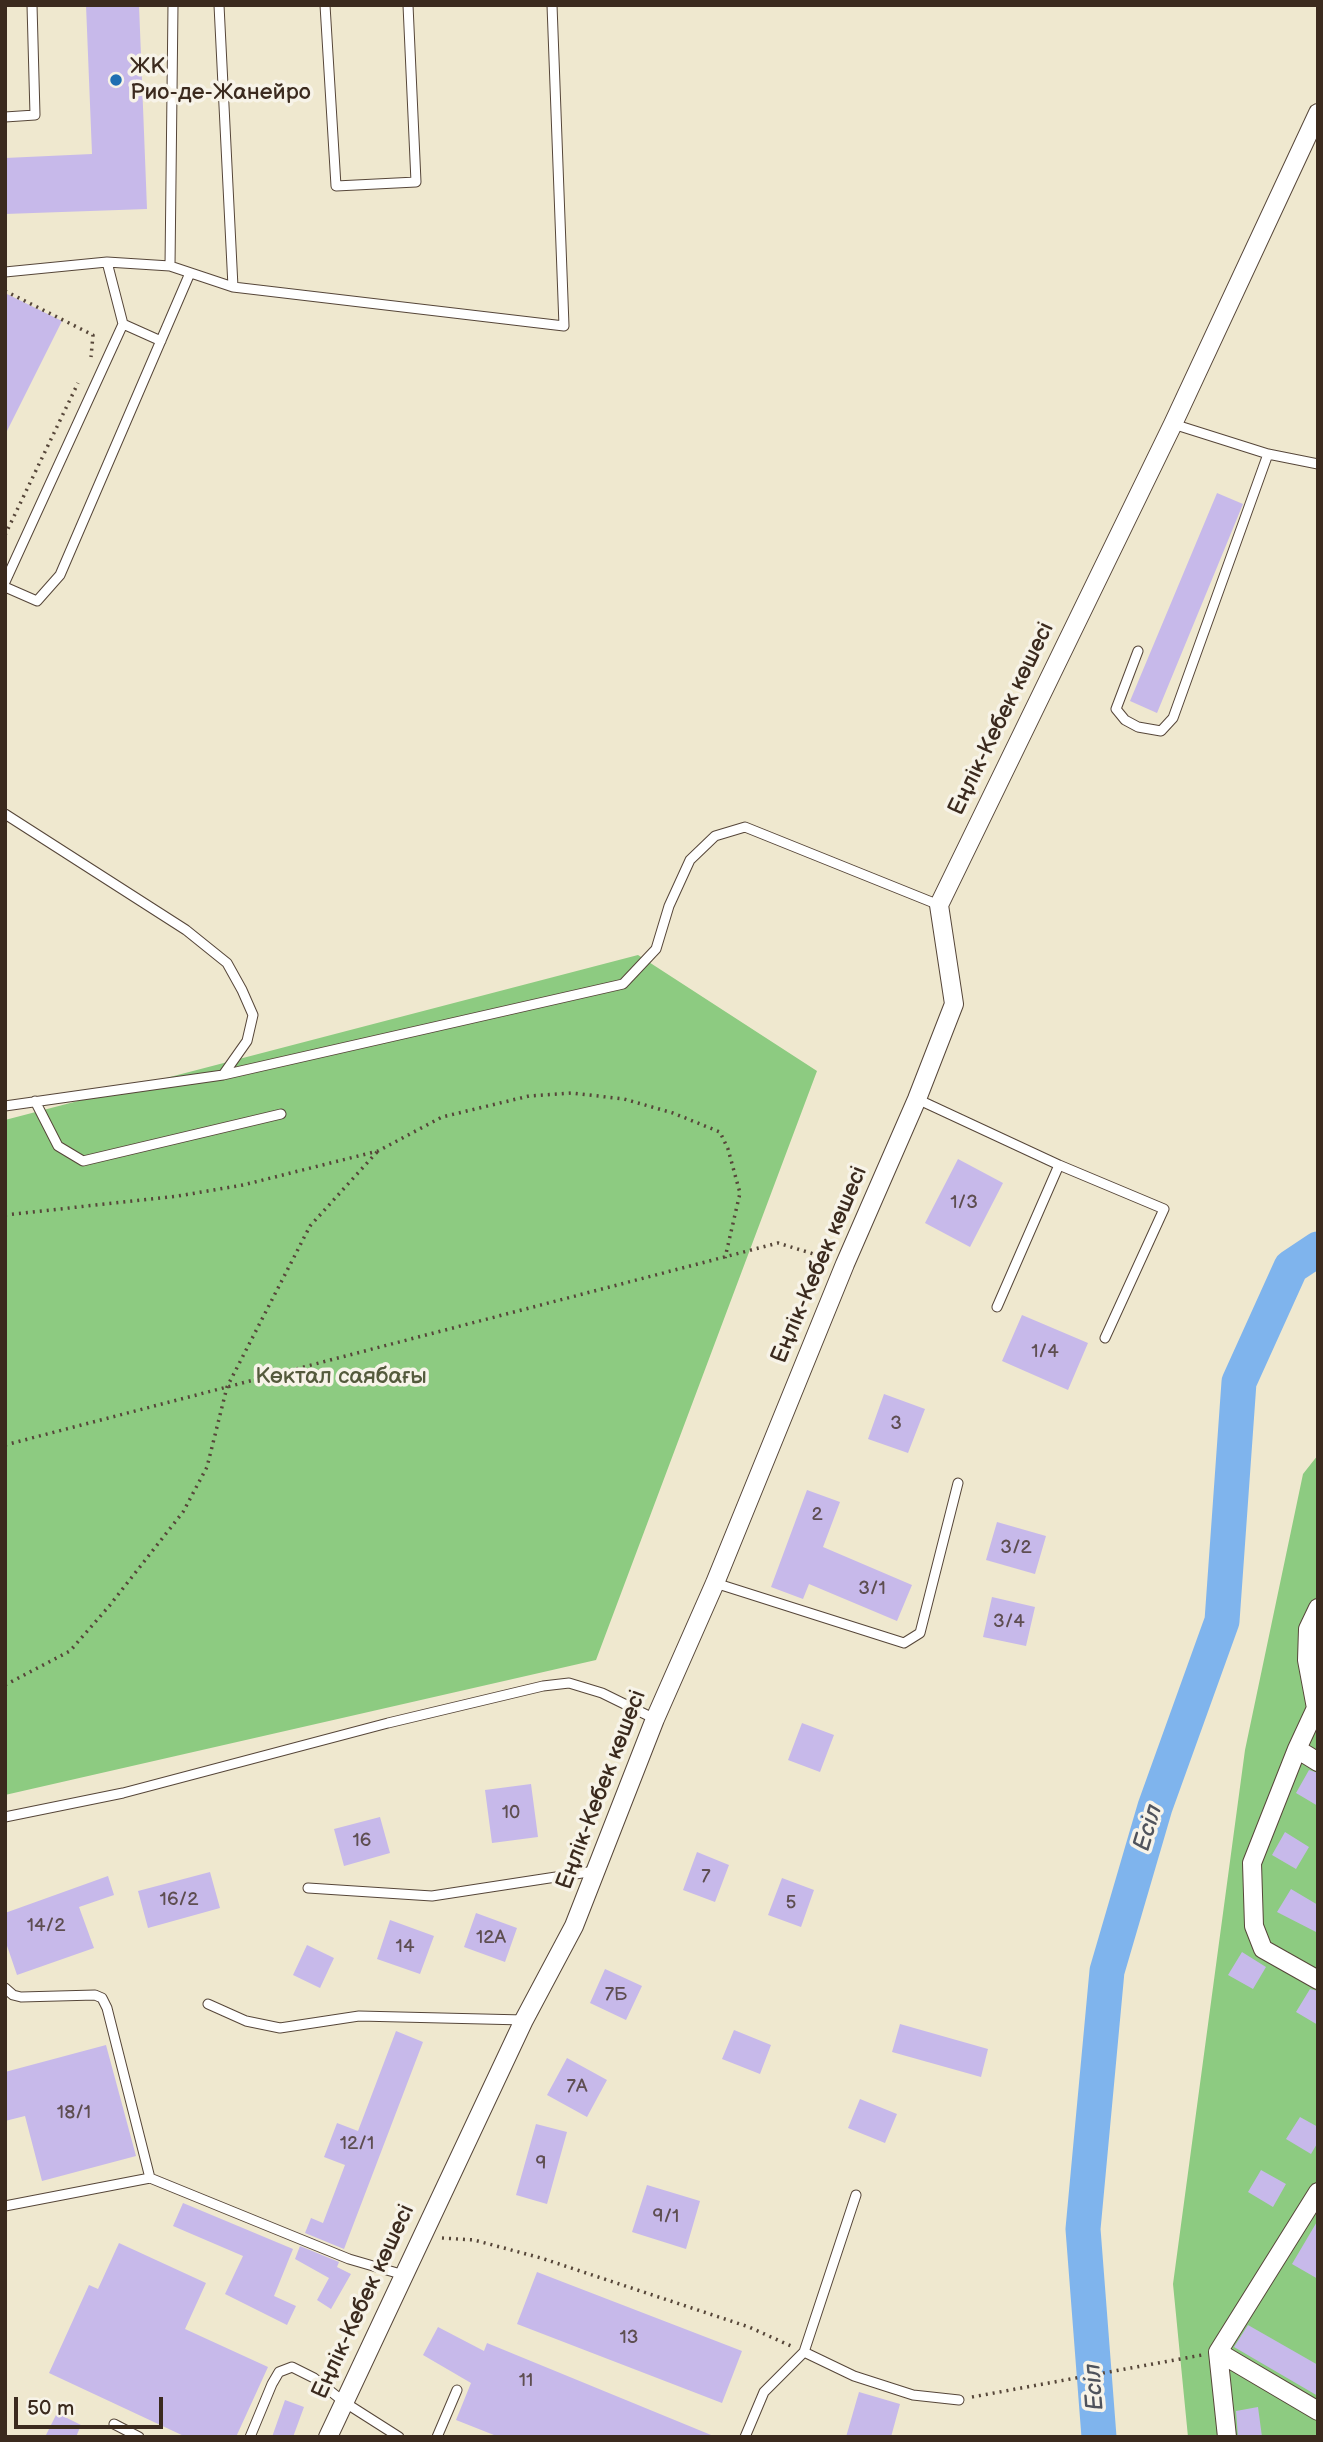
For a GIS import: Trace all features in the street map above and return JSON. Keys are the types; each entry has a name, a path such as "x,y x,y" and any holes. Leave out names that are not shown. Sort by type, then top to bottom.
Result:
{"street":[{"name":"Еңлік-Кебек көшесі","path":"328,2437 524,2021 574,1926 655,1719 715,1583 845,1264 917,1099 954,1003 939,905 1173,424 1318,113"},
{"path":"1318,1608 1308,1629 1307,1650 1316,1708 1252,1863 1254,1926 1263,1949 1318,1980"},
{"path":"1297,1749 1318,1762"},
{"path":"1227,2437 1218,2352 1317,2195"},
{"path":"1218,2352 1318,2411"}],"lane":[{"path":"5,117 35,115 32,5"},
{"path":"170,266 173,5"},
{"path":"219,5 233,287"},
{"path":"325,5 336,186 416,182 408,5"},
{"path":"5,272 107,262 170,266 233,287 564,326 552,5"},
{"path":"5,582 124,324 107,262"},
{"path":"5,587 37,601 60,575 190,273"},
{"path":"124,324 161,341"},
{"path":"1173,424 1268,454 1318,464"},
{"path":"1138,651 1116,709 1125,720 1138,727 1161,731 1173,718 1268,454"},
{"path":"5,814 186,930 227,963 253,1015 247,1041 223,1075"},
{"path":"5,1106 223,1075 623,984 656,950 669,906 690,860 715,836 746,827 939,905"},
{"path":"917,1099 1059,1165 1164,1209 1105,1338"},
{"path":"35,1101 58,1146 83,1161 281,1114"},
{"path":"997,1307 1059,1165"},
{"path":"715,1583 904,1643 920,1633 958,1483"},
{"path":"5,1816 123,1793 388,1723 543,1686 569,1684 602,1693 655,1719"},
{"path":"308,1888 432,1896 597,1871"},
{"path":"5,1988 13,1995 21,1997 95,1994 102,1998 107,2008 150,2178"},
{"path":"208,2004 246,2021 280,2028 359,2016 524,2021"},
{"path":"5,2206 150,2178 349,2259 404,2275"},
{"path":"745,2437 764,2392 804,2352 856,2195"},
{"path":"804,2352 854,2376 913,2395 958,2400"},
{"path":"250,2437 279,2372 292,2367 314,2378 344,2402 399,2437"},
{"path":"437,2437 457,2390"},
{"path":"114,2424 139,2437"}],"path":[{"path":"5,291 93,335 91,356 85,368"},
{"path":"5,535 80,380"},
{"path":"5,1214 178,1196 243,1185 379,1151 442,1117 529,1097 572,1093 612,1097 673,1113 720,1132 728,1149 740,1193 725,1258"},
{"path":"5,1685 70,1651 183,1512 207,1467 227,1387 310,1226 379,1151"},
{"path":"5,1445 778,1243 845,1264"},
{"path":"422,2236 474,2240 541,2258 749,2327 804,2352"},
{"path":"958,2400 1218,2352"}],"green space":[{"name":"Көктал саябағы","path":"638,955 817,1071 596,1660 5,1795 5,1120"},
{"path":"1318,1455 1318,2437 1188,2437 1173,2284 1245,1750 1303,1474"}],"building":[{"name":"ЖК Рио-де-Жанейро","path":"86,5 139,5 147,209 5,214 5,158 92,154"},
{"path":"5,293 62,321 5,435"},
{"path":"1217,493 1243,504 1157,713 1130,701"},
{"path":"958,1159 1003,1183 970,1247 925,1223"},
{"path":"1022,1315 1088,1343 1068,1390 1002,1361"},
{"path":"884,1394 925,1409 908,1453 868,1439"},
{"path":"807,1490 840,1502 823,1547 912,1585 897,1621 809,1584 803,1599 771,1587"},
{"path":"997,1522 1046,1536 1035,1574 986,1560"},
{"path":"992,1597 1035,1607 1026,1646 983,1637"},
{"path":"802,1723 834,1735 820,1772 788,1760"},
{"path":"1309,1770 1318,1773 1318,1806 1296,1793"},
{"path":"531,1784 538,1837 492,1843 485,1790"},
{"path":"380,1817 390,1853 344,1866 334,1829"},
{"path":"1285,1832 1309,1847 1296,1869 1272,1855"},
{"path":"697,1852 729,1865 715,1902 683,1890"},
{"path":"210,1872 220,1908 148,1928 138,1891"},
{"path":"108,1876 114,1895 79,1907 94,1948 17,1975 5,1940 5,1913"},
{"path":"782,1878 814,1890 801,1927 768,1915"},
{"path":"1291,1889 1318,1905 1318,1933 1277,1912"},
{"path":"476,1913 517,1928 505,1962 464,1947"},
{"path":"390,1920 434,1936 420,1974 377,1959"},
{"path":"307,1945 334,1958 320,1988 293,1975"},
{"path":"1242,1952 1266,1967 1253,1989 1228,1975"},
{"path":"605,1969 642,1986 626,2020 590,2003"},
{"path":"1310,1989 1318,1991 1318,2025 1296,2012"},
{"path":"900,2024 988,2049 981,2077 892,2052"},
{"path":"734,2030 771,2045 760,2074 722,2059"},
{"path":"396,2031 423,2042 344,2249 305,2233 311,2218 323,2223 345,2165 324,2157 337,2123 358,2131"},
{"path":"106,2045 136,2156 42,2181 25,2116 5,2121 5,2072"},
{"path":"567,2058 607,2080 587,2117 547,2095"},
{"path":"860,2099 897,2114 885,2143 848,2128"},
{"path":"1300,2117 1318,2127 1318,2142 1311,2154 1286,2139"},
{"path":"536,2124 567,2132 547,2204 516,2195"},
{"path":"1261,2170 1286,2184 1273,2207 1248,2192"},
{"path":"647,2185 700,2201 686,2249 632,2232"},
{"path":"183,2203 293,2249 274,2296 296,2306 287,2325 225,2294 243,2256 173,2226"},
{"path":"1318,2220 1318,2279 1292,2264"},
{"path":"119,2243 206,2283 185,2329 268,2367 236,2437 186,2437 49,2373 89,2285 98,2289"},
{"path":"300,2246 339,2262 337,2267 351,2274 331,2309 317,2300 329,2278 295,2259"},
{"path":"537,2272 742,2351 722,2403 517,2324"},
{"path":"1248,2325 1318,2365 1318,2396 1234,2347"},
{"path":"438,2327 484,2351 487,2343 716,2437 499,2437 456,2420 471,2383 423,2355"},
{"path":"859,2392 900,2404 891,2437 846,2437"},
{"path":"285,2400 304,2407 293,2437 272,2437"},
{"path":"1258,2407 1262,2437 1238,2437 1236,2411"},
{"path":"57,2413 81,2425 76,2437 45,2437"}],"waterway":[{"name":"Есіл","path":"1099,2437 1083,2229 1107,1971 1155,1807 1222,1621 1239,1382 1291,1267 1318,1249"}],"place":[{"name":"ЖК Рио-де-Жанейро","path":"116,80"}]}
